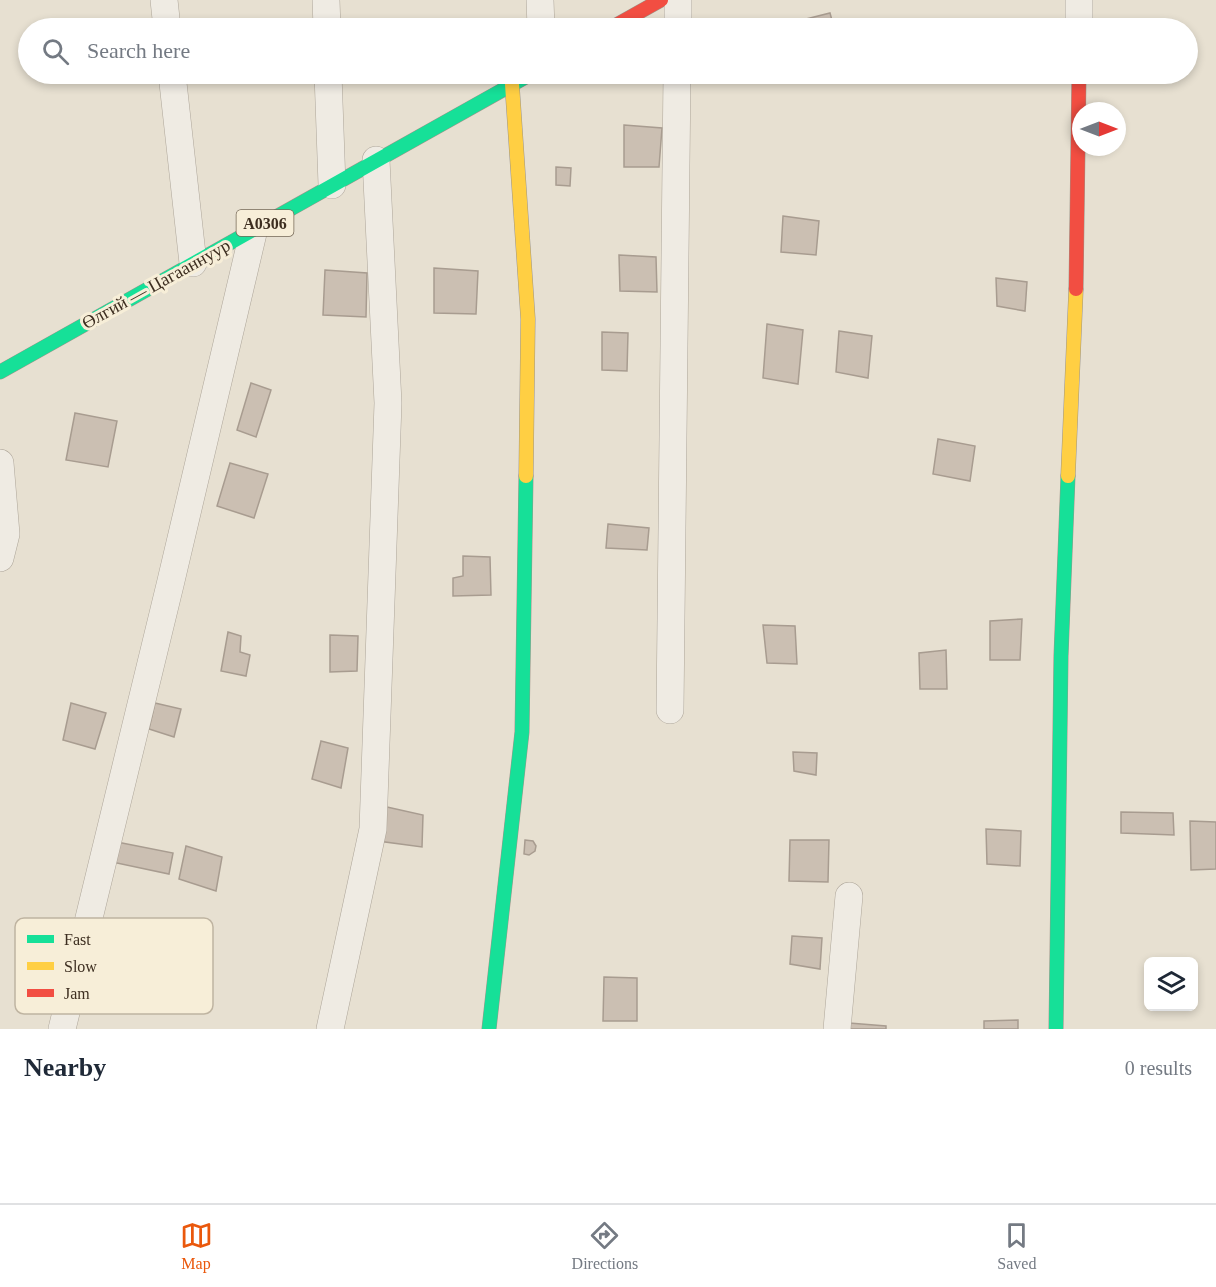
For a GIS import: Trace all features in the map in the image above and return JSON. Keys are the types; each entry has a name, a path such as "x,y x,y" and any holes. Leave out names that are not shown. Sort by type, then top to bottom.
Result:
{"main road":[{"path":"629,18 662,0"},
{"path":"489,1029 522,732 528,319 512,84"},
{"name":"Өлгий — Цагааннуур","path":"0,372 512,84"},
{"path":"1056,1029 1061,668 1077,258 1079,84"}],"street":[{"path":"164,0 166,18"},
{"path":"326,0 327,18"},
{"path":"540,0 541,18"},
{"path":"678,0 678,18"},
{"path":"1079,0 1079,18"},
{"path":"173,84 193,263"},
{"path":"328,84 332,185"},
{"path":"669,710 677,84"},
{"path":"330,1029 373,829 388,403 376,160"},
{"path":"89,918 254,229"},
{"path":"0,464 6,534 0,558"},
{"path":"837,1029 849,896"},
{"path":"62,1029 66,1014"}],"building":[{"path":"830,13 831,18 810,18"},
{"path":"624,125 662,128 659,167 624,167"},
{"path":"556,167 571,168 570,186 556,185"},
{"path":"783,216 819,221 816,255 781,252"},
{"path":"619,255 656,257 657,292 620,291"},
{"path":"434,268 478,271 476,314 434,313"},
{"path":"325,270 367,273 366,317 323,315"},
{"path":"996,278 1027,282 1025,311 997,306"},
{"path":"767,324 803,330 798,384 763,378"},
{"path":"839,331 872,336 868,378 836,372"},
{"path":"602,332 628,333 627,371 602,370"},
{"path":"251,383 271,390 256,437 237,430"},
{"path":"75,413 117,421 108,467 66,460"},
{"path":"938,439 975,446 970,481 933,474"},
{"path":"230,463 268,474 254,518 217,506"},
{"path":"608,524 649,528 647,550 606,548"},
{"path":"463,556 490,557 491,595 453,596 453,578 463,576"},
{"path":"1022,619 1020,660 990,660 990,621"},
{"path":"763,625 795,626 797,664 767,663"},
{"path":"228,632 241,636 240,652 250,655 246,676 221,671"},
{"path":"330,635 358,636 357,671 330,672"},
{"path":"946,650 947,689 920,689 919,653"},
{"path":"71,703 106,713 95,749 63,740"},
{"path":"155,703 181,709 174,737 149,729"},
{"path":"321,741 348,748 341,788 312,779"},
{"path":"793,752 817,753 816,775 794,771"},
{"path":"387,807 423,815 422,847 378,841"},
{"path":"1121,812 1173,813 1174,835 1121,833"},
{"path":"1190,821 1216,822 1216,869 1191,870"},
{"path":"986,829 1021,831 1020,866 987,864"},
{"path":"525,840 533,841 536,846 535,851 529,855 524,854"},
{"path":"790,840 829,840 828,882 789,881"},
{"path":"117,842 173,853 169,874 112,862"},
{"path":"186,846 222,857 216,891 179,879"},
{"path":"792,936 822,938 820,969 790,964"},
{"path":"604,977 637,978 637,1021 603,1021"},
{"path":"1018,1020 1018,1029 984,1029 984,1021"},
{"path":"849,1023 886,1026 886,1029 849,1029"}],"traffic: fast":[{"path":"0,372 513,84"},
{"path":"489,1029 522,732 526,476"},
{"path":"1056,1029 1061,656 1068,476"}],"traffic: slow":[{"path":"512,84 528,319 526,476"},
{"path":"1068,476 1076,289"}],"traffic: jam":[{"path":"629,18 661,0"},
{"path":"1076,289 1079,84"}]}
